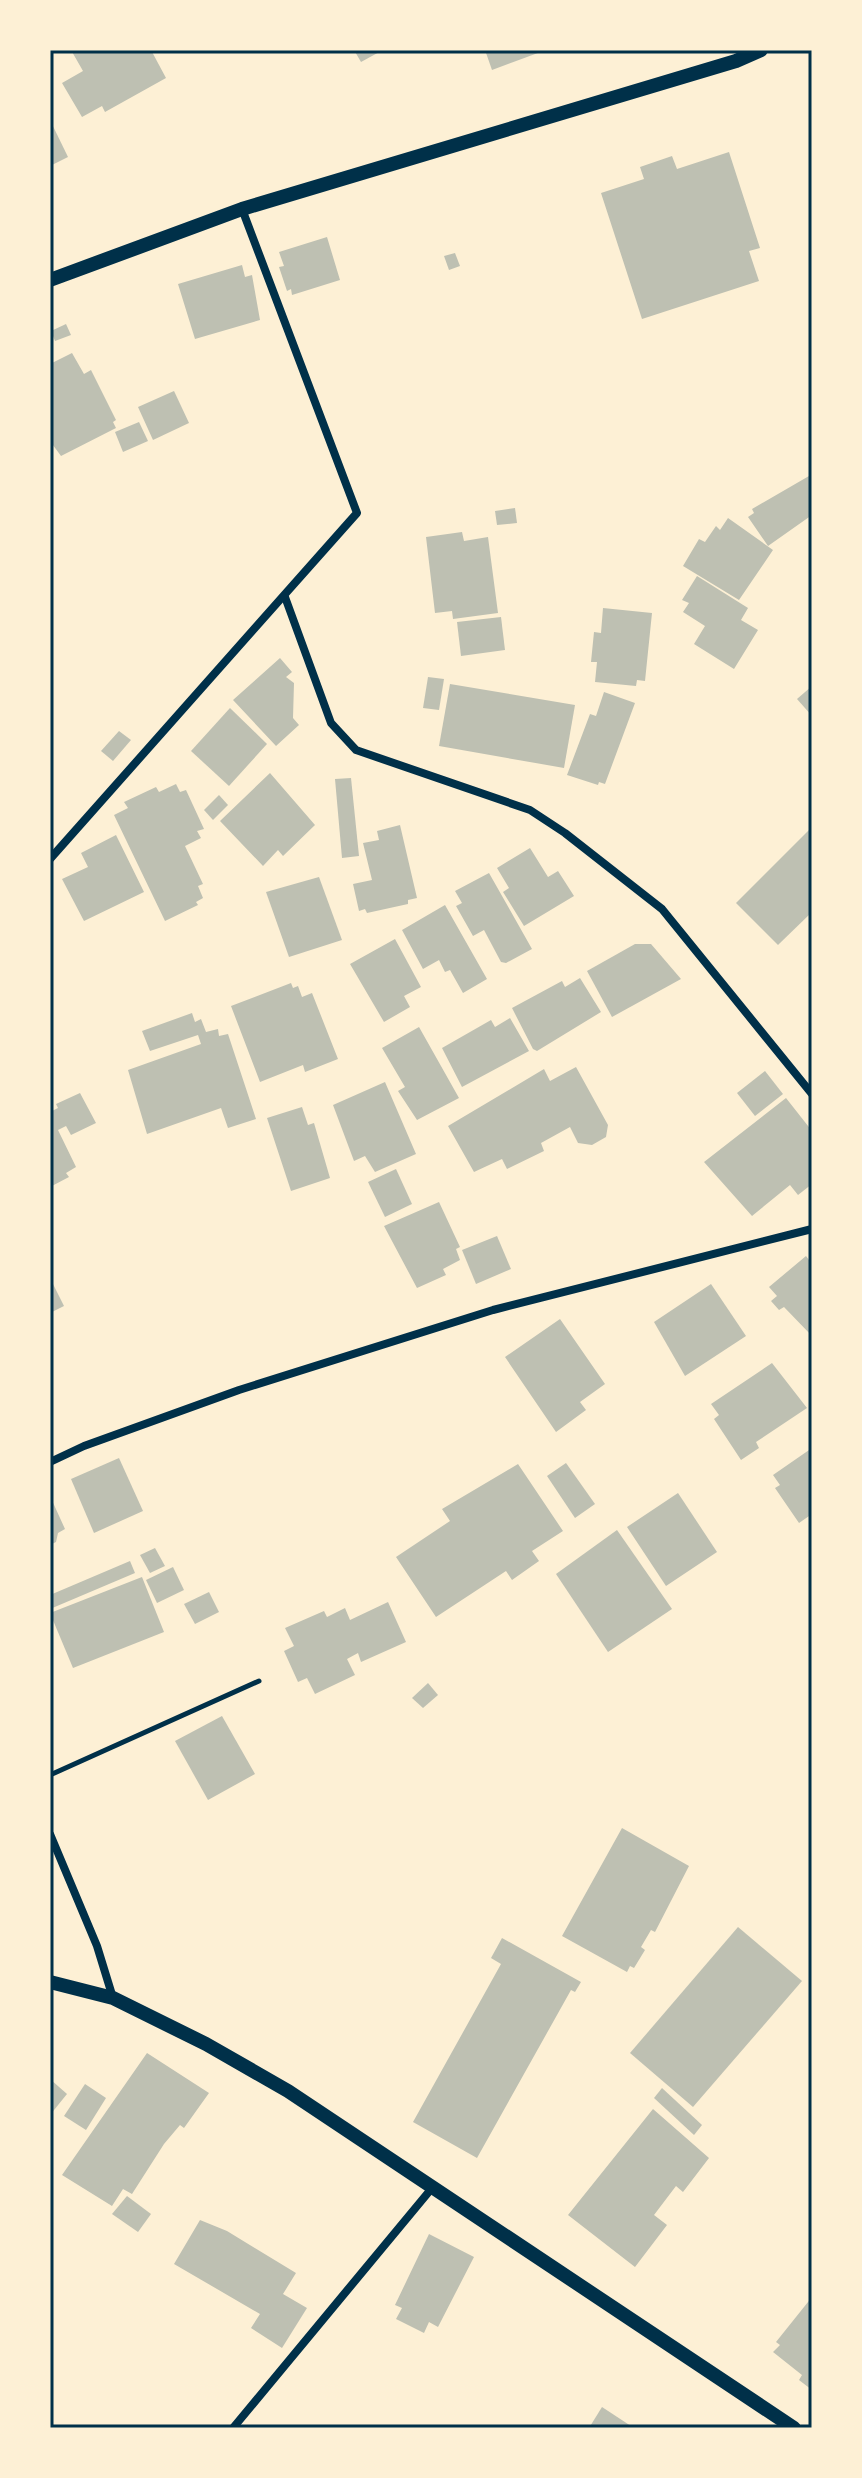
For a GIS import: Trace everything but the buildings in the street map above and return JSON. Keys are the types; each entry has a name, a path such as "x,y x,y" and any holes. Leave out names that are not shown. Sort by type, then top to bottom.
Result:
{"street":[{"path":"50,280 242,209 736,61 761,50"},
{"path":"50,859 357,513 242,209"},
{"path":"285,597 331,723 356,750 530,810 565,833 662,909 812,1094"},
{"path":"50,1462 84,1446 239,1390 493,1310 812,1229"},
{"path":"50,1834 97,1946 113,1998"},
{"path":"50,1982 113,1998 206,2044 288,2091 794,2428"},
{"path":"233,2428 432,2188"}],"path":[{"path":"50,1775 259,1681"}]}
